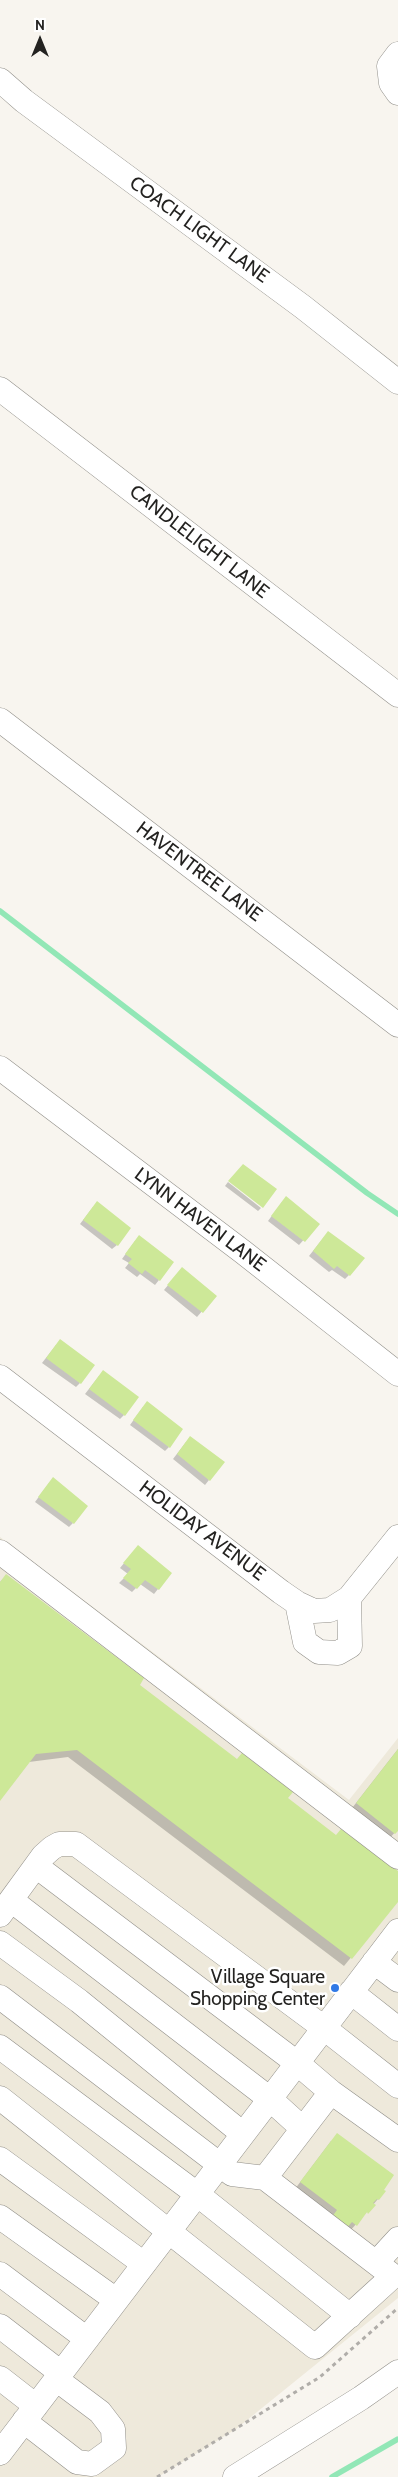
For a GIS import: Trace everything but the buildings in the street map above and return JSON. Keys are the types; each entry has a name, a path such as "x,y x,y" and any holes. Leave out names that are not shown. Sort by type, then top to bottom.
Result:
{"street":[{"path":"398,54 389,66 391,83 398,93"},
{"name":"COACH LIGHT LANE","path":"0,80 24,101 303,307 398,382"},
{"name":"CANDLELIGHT LANE","path":"0,388 398,695"},
{"name":"HAVENTREE LANE","path":"0,720 398,1025"},
{"name":"LYNN HAVEN LANE","path":"0,1068 243,1252 398,1374"},
{"name":"HOLIDAY AVENUE","path":"0,1377 297,1603 314,1611 330,1610 349,1598 398,1537"},
{"path":"0,1552 398,1857"},
{"path":"297,1603 305,1642 319,1652 338,1652 350,1646 349,1598"},
{"path":"302,2128 270,2099 6,1908 36,1866 55,1846 76,1844 324,2028 398,2086"},
{"path":"36,1866 297,2063 331,2092 398,2140"},
{"path":"14,2429 59,2376 398,1931"},
{"path":"0,1943 79,2001 243,2134"},
{"path":"374,1962 398,1980"},
{"path":"351,1992 398,2030"},
{"path":"0,1997 219,2165 232,2174 265,2178 338,2227 376,2263 393,2276 315,2347 0,2098"},
{"path":"0,2047 197,2194 350,2316"},
{"path":"265,2178 331,2092"},
{"path":"0,2159 144,2264"},
{"path":"0,2216 116,2300"},
{"path":"376,2263 398,2239"},
{"path":"0,2274 87,2339"},
{"path":"0,2326 100,2412 113,2429 114,2448 92,2464 77,2462 14,2429 0,2378"},
{"path":"235,2477 361,2398 398,2372"}],"path":[{"path":"157,2477 320,2377 398,2308"}],"shaded area":[{"path":"0,1537 349,1800 398,1738 398,2298 236,2429 158,2477 0,2477"}],"waterway":[{"path":"0,911 367,1193 398,1214"},
{"path":"332,2477 398,2439"}],"place":[{"name":"Village Square Shopping Center","path":"335,1988"}]}
